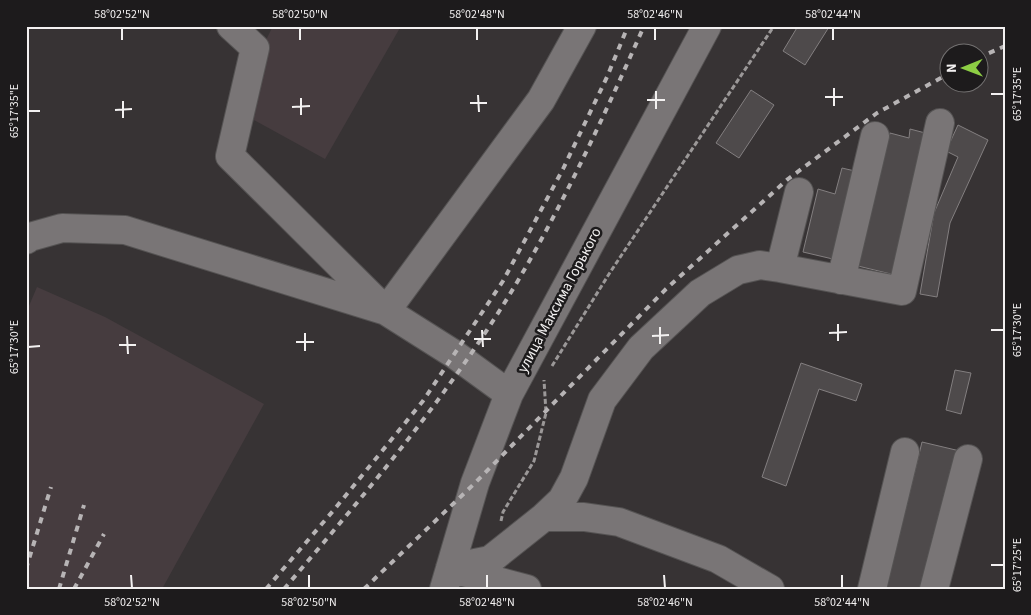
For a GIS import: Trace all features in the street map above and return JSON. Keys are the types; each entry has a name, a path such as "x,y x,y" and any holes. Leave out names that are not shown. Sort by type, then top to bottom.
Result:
{"street":[{"path":"231,26 255,48 230,156 386,311 454,354 509,394"},
{"path":"386,311 541,100 582,26"},
{"name":"улица Максима Горького","path":"447,578 476,483 509,394 707,26"},
{"path":"447,578 490,560 544,517 562,500 574,478 602,400 641,348 700,292 738,270 760,265 902,291 940,123"},
{"path":"841,280 875,136"},
{"path":"780,268 799,192"},
{"path":"26,240 30,237 62,228 125,230 386,311"},
{"path":"872,589 905,452"},
{"path":"934,589 968,459"},
{"path":"544,517 584,517 619,522 718,559 767,588"},
{"path":"447,578 526,589"}],"path":[{"path":"499,528 504,512 534,460 546,413 543,381 609,274 774,26"}],"shaded area":[{"path":"273,26 401,26 325,159 232,108"},
{"path":"37,287 105,317 264,404 162,589 26,589 26,313"}],"building":[{"path":"798,26 829,27 805,65 783,51"},
{"path":"751,90 774,105 739,158 716,143"},
{"path":"958,125 988,140 950,223 937,297 920,294 934,213 958,157 946,151"},
{"path":"910,129 929,134 895,275 858,266 890,133 909,138"},
{"path":"842,168 859,172 837,260 803,252 818,189 835,194"},
{"path":"801,363 862,384 856,401 819,389 786,486 762,477"},
{"path":"955,370 971,373 961,414 946,410"},
{"path":"922,442 960,451 927,589 886,589"}],"railway":[{"path":"266,589 423,401 503,281 563,169 607,77 628,26"},
{"path":"284,589 406,441 464,364 490,325 534,253 568,189 644,26"},
{"path":"988,54 1005,46"},
{"path":"364,589 475,483 666,289 788,179 877,113 938,79"},
{"path":"26,569 51,487"},
{"path":"59,589 84,505"},
{"path":"74,589 104,534"}]}
